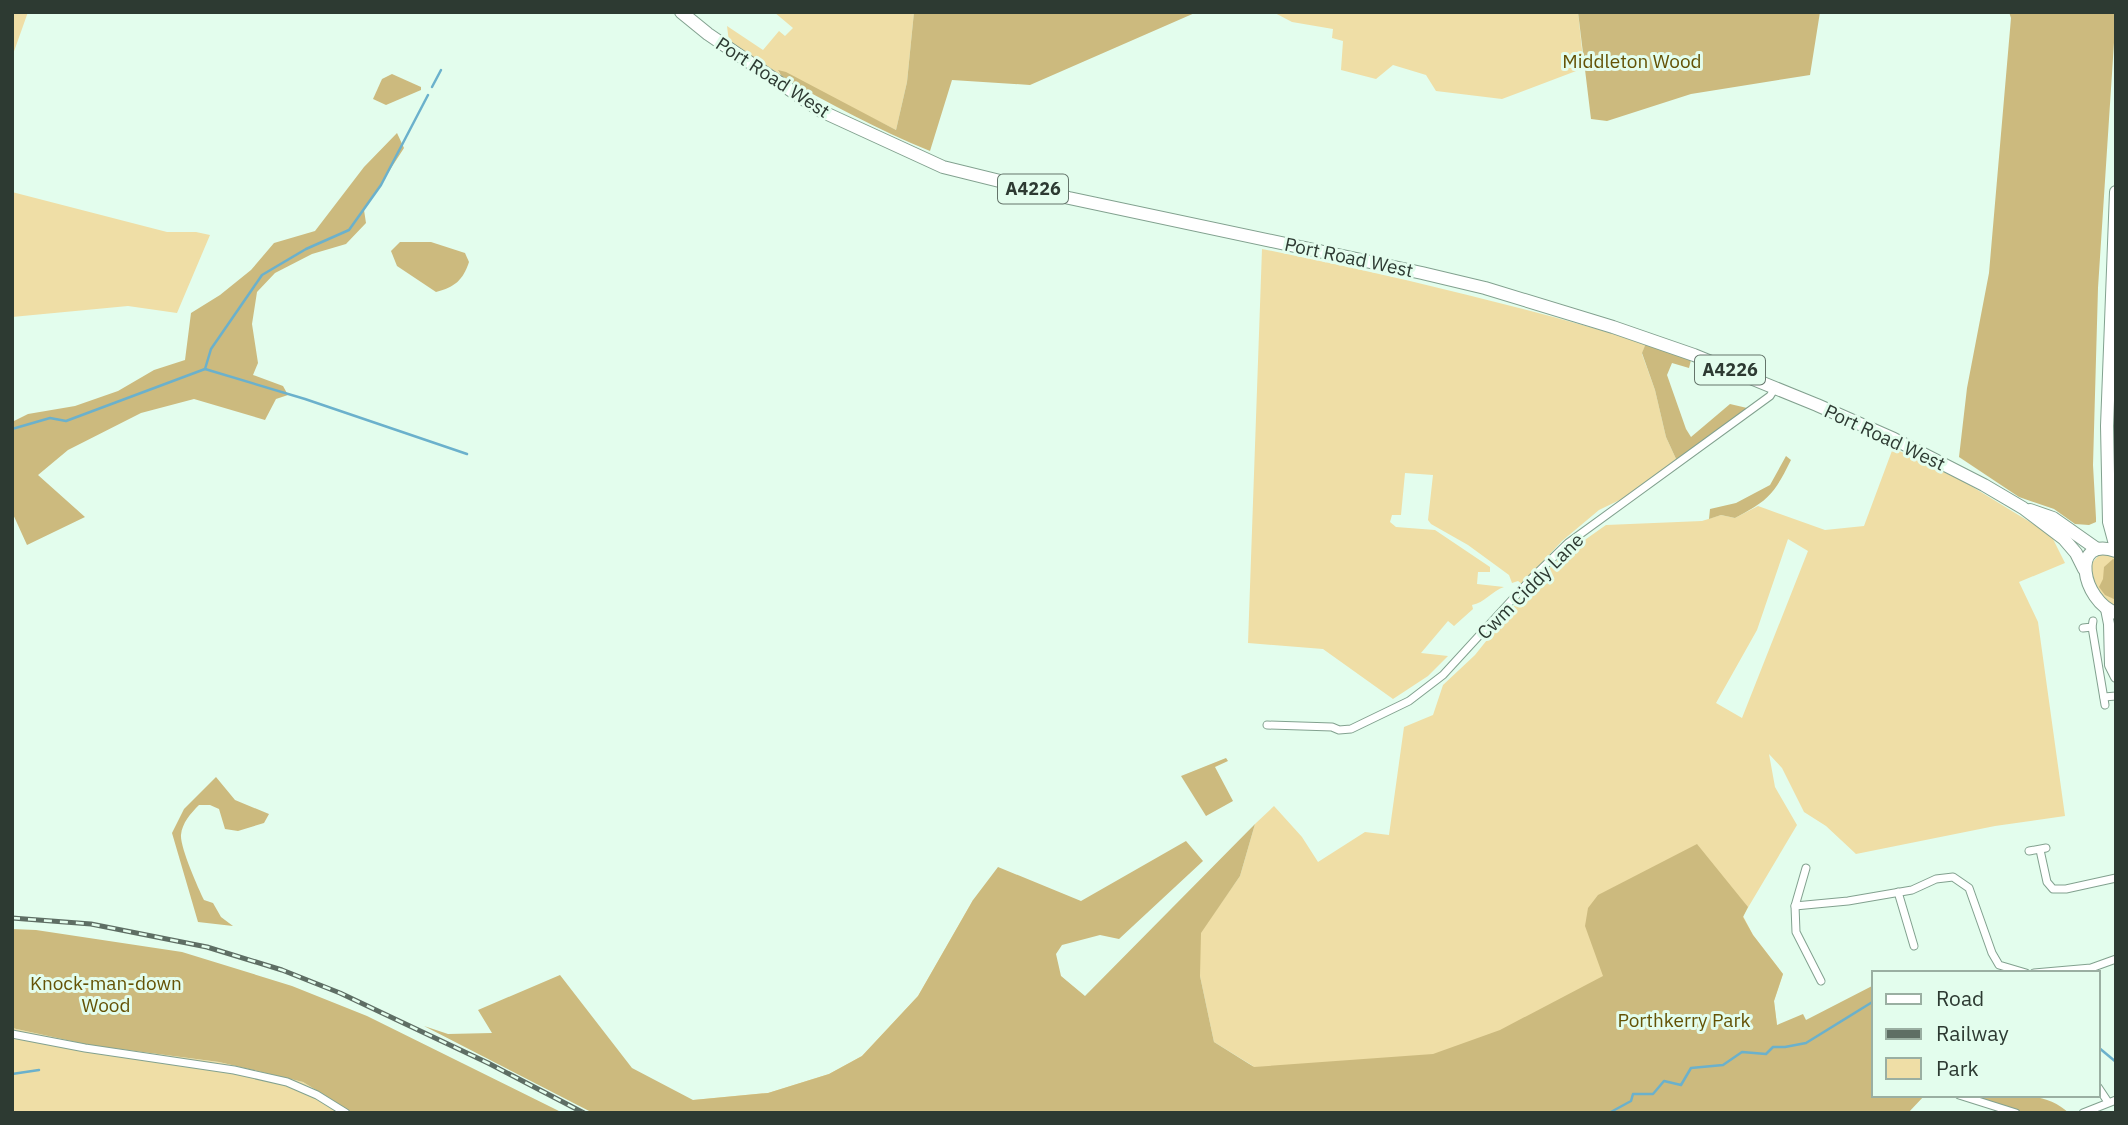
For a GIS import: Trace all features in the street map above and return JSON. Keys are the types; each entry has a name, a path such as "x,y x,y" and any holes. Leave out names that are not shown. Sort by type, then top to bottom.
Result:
{"main road":[{"name":"Port Road West","path":"681,12 708,34 821,111 943,167 1069,198 1485,288 1694,355 1775,388 1894,439 1984,485 2022,508 2064,539 2077,553 2090,589 2111,611"},
{"path":"2098,549 2116,549 2109,522 2107,415 2116,192"},
{"name":"Port Road West","path":"2022,508 2053,518 2098,549"},
{"path":"2084,569 2088,558 2098,549 2109,522"},
{"path":"2111,611 2110,665 2115,674"}],"street":[{"name":"Cwm Ciddy Lane","path":"1267,724 1350,729 1409,701 1443,675 1568,543 1714,439 1770,396 1775,388"},
{"path":"2083,628 2093,624 2104,701 2116,696"},
{"path":"2029,851 2043,849 2046,882 2053,889 2116,878"},
{"path":"1806,868 1795,906 1796,932 1821,981"},
{"path":"1795,906 1848,901 1912,890 1936,879 1953,877 1969,888 1992,953 1999,965 2019,971"},
{"path":"1898,892 1914,946"},
{"path":"2057,971 2091,968 2116,959"},
{"path":"12,1034 85,1048 234,1070 287,1082 309,1091 346,1113"},
{"path":"1965,1097 2016,1113"},
{"path":"2083,1113 2112,1101"}],"green space":[{"path":"12,12 28,12 12,57"},
{"path":"774,12 914,12 907,82 896,130 778,71 782,77 729,42 727,26 763,50 779,31 785,36 793,28"},
{"path":"914,12 1197,12 1030,85 952,80 930,151 836,107 782,77 778,70 896,130 907,82"},
{"path":"1273,12 1578,12 1584,68 1502,99 1436,91 1426,75 1393,65 1376,79 1341,70 1343,41 1332,38 1333,29 1292,22"},
{"name":"Middleton Wood","path":"1578,12 1820,12 1810,75 1691,94 1607,121 1591,119"},
{"path":"2009,12 2116,12 2098,288 2093,465 2096,522 2089,525 2075,524 2054,509 2019,497 1959,457 1967,388 1989,273 2011,18"},
{"path":"392,74 421,87 421,90 386,105 373,99 382,79"},
{"path":"397,133 404,148 364,210 366,223 346,244 312,254 275,273 257,292 252,324 258,363 253,375 283,386 288,395 276,399 265,420 194,399 141,413 68,450 38,475 85,517 27,545 12,512 12,422 28,414 75,406 118,391 154,370 185,360 191,313 220,295 251,270 274,243 315,231 364,167"},
{"path":"12,192 167,232 210,235 177,313 128,306 12,317"},
{"path":"400,242 431,242 465,253 469,262 457,282 436,292 397,266 391,251"},
{"path":"1262,249 1455,292 1646,343 1642,354 1655,390 1666,437 1677,461 1630,495 1599,510 1562,541 1522,584 1518,581 1512,583 1509,575 1468,545 1431,524 1428,520 1433,475 1405,473 1401,515 1392,515 1390,522 1396,527 1435,530 1490,567 1490,572 1478,572 1477,584 1504,587 1472,605 1473,609 1454,626 1448,621 1421,653 1448,656 1428,676 1393,699 1323,649 1248,643"},
{"path":"1646,343 1691,360 1689,368 1672,363 1667,375 1691,437 1730,404 1747,408 1677,461 1666,437 1655,390 1642,353"},
{"path":"1893,448 1963,481 2051,535 2065,563 2019,582 2038,622 2065,816 1995,826 1856,854 1826,826 1804,812 1782,768 1769,754 1775,787 1797,825 1743,916 1753,935 1783,974 1774,1001 1777,1025 1872,1094 1872,1097 1878,1097 1908,1113 631,1113 693,1100 768,1093 829,1074 862,1056 918,996 973,900 1085,997 1253,1066 1214,1042 1200,976 1200,933 1240,876 1255,824 1274,806 1302,837 1318,862 1365,832 1389,835 1404,727 1433,715 1443,685 1475,655 1526,591 1562,556 1606,525 1702,521 1721,515 1735,518 1758,506 1825,530 1864,526","holes":["1788,539 1808,551 1742,718 1716,703 1757,630"]},
{"path":"1786,456 1791,460 1775,489 1763,501 1735,518 1721,515 1709,519 1710,509 1736,503 1770,485"},
{"path":"2100,554 2116,556 2116,608 2101,595 2093,578 2090,565"},
{"path":"2113,559 2116,560 2116,600 2105,595 2099,587 2104,567"},
{"path":"1226,758 1228,761 1215,767 1233,801 1206,816 1181,776"},
{"path":"216,777 235,800 269,814 264,823 238,831 225,829 219,809 210,805 199,805 183,826 181,841 204,900 213,903 221,917 233,926 198,922 172,833 184,809"},
{"name":"Porthkerry Park","path":"1255,824 1240,876 1201,933 1200,976 1214,1042 1254,1067 1433,1054 1500,1030 1603,976 1585,926 1588,908 1598,895 1697,844 1748,907 1743,917 1753,935 1783,974 1774,1001 1777,1025 1803,1014 1806,1020 1872,986 1872,1097 1923,1097 1908,1113 593,1113 424,1026 448,1034 492,1033 478,1010 560,975 632,1068 693,1100 768,1093 829,1074 862,1056 918,996 973,900 998,867 1081,901 1186,841 1203,861 1119,939 1100,935 1062,945 1056,954 1061,976 1085,996"},
{"name":"Knock-man-down Wood","path":"12,929 36,930 182,952 292,986 367,1016 563,1113 353,1113 303,1082 219,1062 89,1045 12,1028"},
{"path":"12,1028 89,1045 219,1062 303,1082 353,1113 12,1113"},
{"path":"1977,1097 2035,1097 2059,1105 2069,1113 2022,1113"}],"waterway":[{"path":"432,87 441,70"},
{"path":"12,429 50,418 66,421 205,369 211,349 262,275 306,249 349,230 381,185 428,95"},
{"path":"205,369 305,399 467,454"},
{"path":"1609,1113 1631,1101 1633,1094 1653,1094 1664,1081 1681,1085 1691,1068 1723,1065 1742,1052 1766,1054 1773,1047 1806,1043 1872,1002"},
{"path":"2100,1049 2116,1062"},
{"path":"12,1074 39,1070"}],"railway":[{"path":"12,918 91,924 207,947 282,970 340,993 488,1063 584,1113"}]}
